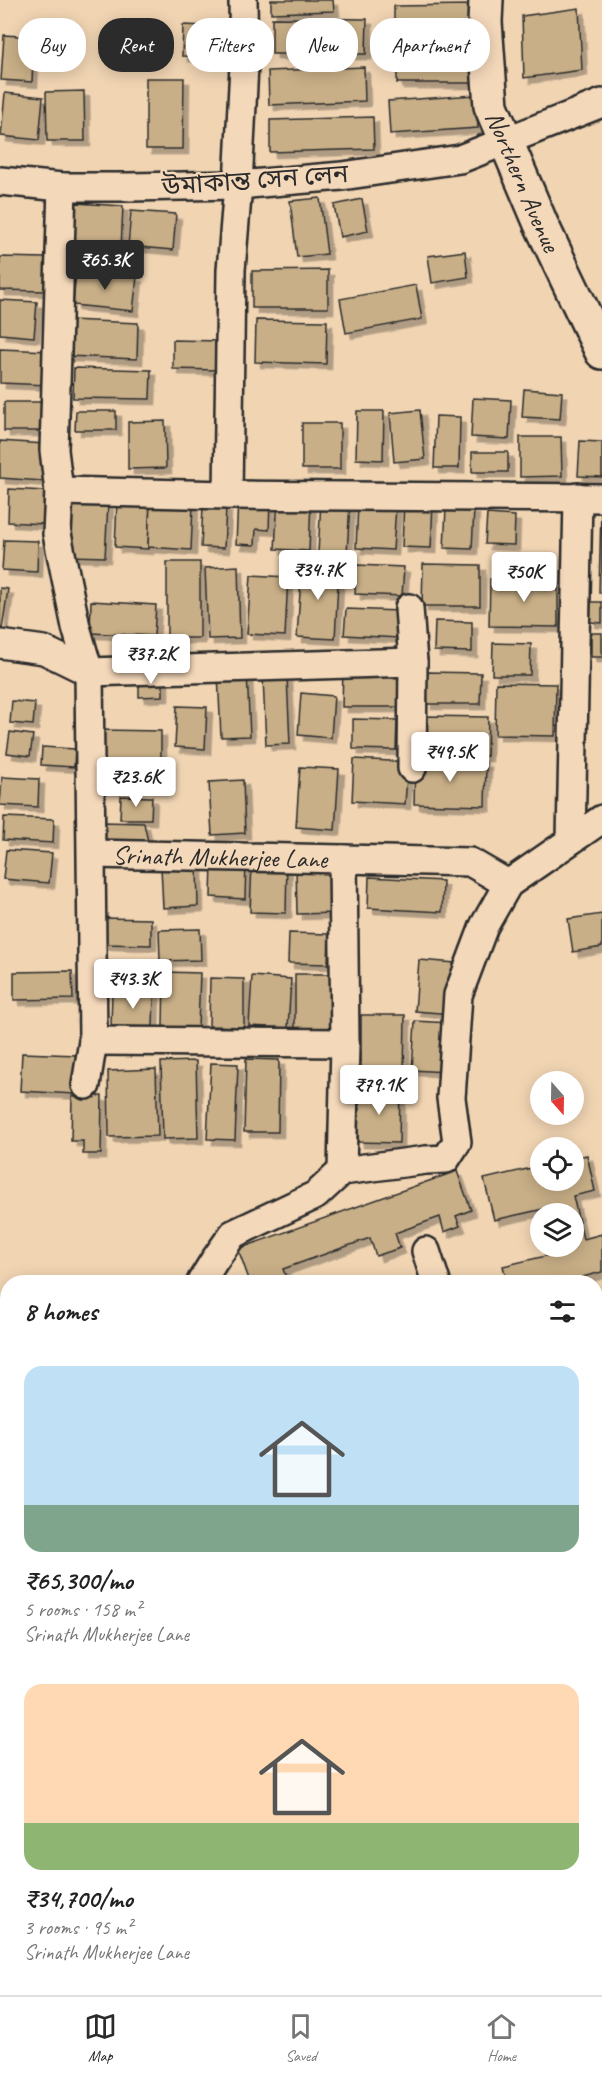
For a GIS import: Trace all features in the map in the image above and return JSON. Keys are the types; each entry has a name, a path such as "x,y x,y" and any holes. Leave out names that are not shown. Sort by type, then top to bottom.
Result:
{"street":[{"path":"228,495 231,270 244,65 243,0"},
{"name":"Northern Avenue","path":"486,0 485,22 491,106 541,224 602,352"},
{"name":"উমাকান্ত সেন লেন","path":"0,181 62,187 238,185 342,176 460,159 602,103"},
{"name":"Srinath Mukherjee Lane","path":"62,187 54,450 59,491 57,534 76,627 89,672 93,1041 86,1085"},
{"path":"59,491 228,495 590,497 571,839"},
{"path":"409,608 413,662 412,768"},
{"path":"0,644 44,650 89,672 413,662"},
{"path":"205,1275 233,1234 316,1195 342,1171 446,1159 457,1142 451,1098 458,995 484,926 508,884 602,819"},
{"name":"Srinath Mukherjee Lane","path":"92,854 343,859 345,1043 342,1171"},
{"path":"343,859 470,862 508,884"},
{"path":"93,1041 345,1043"},
{"path":"426,1251 434,1275"}],"building":[{"path":"271,0 333,0 334,11 271,13"},
{"path":"471,5 471,18 394,18 394,6"},
{"path":"579,8 582,70 524,78 522,16"},
{"path":"274,18 286,18 286,54 274,54"},
{"path":"358,19 367,19 366,54 358,54"},
{"path":"183,25 186,25 186,56 182,56"},
{"path":"4,35 18,36 18,72 32,72 32,82 1,80"},
{"path":"358,67 364,67 365,101 269,105 268,72 358,72"},
{"path":"397,72 474,72 474,83 397,83"},
{"path":"146,78 184,78 183,149 146,149"},
{"path":"84,91 85,141 47,141 46,92"},
{"path":"5,93 43,97 39,140 1,136"},
{"path":"475,95 478,128 390,134 388,101"},
{"path":"373,117 374,149 270,152 270,120"},
{"path":"320,198 327,254 297,257 290,201"},
{"path":"362,199 368,231 340,237 334,205"},
{"path":"76,203 123,206 121,249 73,246"},
{"path":"131,211 176,214 173,250 128,246"},
{"path":"465,251 468,277 432,283 428,256"},
{"path":"0,257 46,258 45,291 0,290"},
{"path":"328,270 328,308 252,308 252,271"},
{"path":"76,271 137,277 133,311 73,305"},
{"path":"416,285 422,319 346,333 340,299"},
{"path":"0,300 37,302 34,337 0,334"},
{"path":"69,320 138,323 137,359 67,356"},
{"path":"256,320 327,321 326,364 255,362"},
{"path":"173,340 220,341 219,370 173,369"},
{"path":"0,349 49,351 48,385 0,383"},
{"path":"74,368 151,370 150,399 73,398"},
{"path":"524,389 562,392 560,419 522,417"},
{"path":"473,398 511,400 509,439 471,437"},
{"path":"4,402 44,402 44,431 4,431"},
{"path":"420,410 425,459 394,462 390,413"},
{"path":"76,411 116,411 116,430 75,430"},
{"path":"357,411 384,411 383,460 356,459"},
{"path":"436,416 460,417 459,468 434,468"},
{"path":"165,421 166,468 128,469 128,422"},
{"path":"302,423 340,423 340,469 302,469"},
{"path":"520,437 561,437 562,476 520,477"},
{"path":"0,441 45,444 43,481 0,478"},
{"path":"580,441 602,442 602,477 578,476"},
{"path":"472,452 508,452 508,472 472,472"},
{"path":"9,489 45,491 43,524 8,522"},
{"path":"278,497 311,499 309,551 275,549"},
{"path":"238,498 270,500 269,530 256,529 255,545 236,544"},
{"path":"404,500 433,502 431,548 402,547"},
{"path":"321,501 350,502 347,554 318,553"},
{"path":"73,502 108,504 105,557 70,556"},
{"path":"117,502 150,503 148,549 115,547"},
{"path":"150,503 193,505 191,550 148,547"},
{"path":"358,504 396,506 393,550 356,548"},
{"path":"203,506 226,507 224,548 201,547"},
{"path":"446,508 474,509 472,549 444,548"},
{"path":"601,508 602,593 599,593"},
{"path":"487,514 515,516 514,545 485,544"},
{"path":"4,540 38,541 37,572 2,570"},
{"path":"167,562 200,562 200,638 167,638"},
{"path":"302,563 339,565 335,639 297,637"},
{"path":"423,564 480,565 480,606 422,606"},
{"path":"356,565 404,567 402,596 355,594"},
{"path":"238,566 240,638 208,639 205,568"},
{"path":"251,575 288,577 285,636 247,634"},
{"path":"490,579 558,580 558,627 489,626"},
{"path":"0,588 8,589 2,629 0,628"},
{"path":"91,601 156,605 154,636 90,633"},
{"path":"591,602 602,602 602,623 590,622"},
{"path":"346,609 400,611 399,638 344,635"},
{"path":"435,621 472,622 472,652 434,651"},
{"path":"591,633 602,633 602,657 591,657"},
{"path":"493,643 531,644 530,675 492,675"},
{"path":"343,668 401,668 401,707 342,707"},
{"path":"247,672 250,736 221,737 218,674"},
{"path":"427,672 481,673 480,704 426,704"},
{"path":"163,673 163,696 139,697 139,674"},
{"path":"287,676 290,744 266,745 263,677"},
{"path":"496,683 556,684 555,736 495,735"},
{"path":"301,693 334,696 331,738 298,735"},
{"path":"12,701 35,703 33,725 10,723"},
{"path":"177,706 207,707 205,749 175,747"},
{"path":"424,716 488,717 487,756 423,755"},
{"path":"353,719 397,720 396,750 353,749"},
{"path":"101,730 161,731 161,786 100,786"},
{"path":"10,732 33,735 30,756 7,753"},
{"path":"42,747 75,749 74,767 41,765"},
{"path":"354,759 408,762 405,804 352,801"},
{"path":"415,761 486,762 485,806 414,804"},
{"path":"300,767 339,769 335,830 296,827"},
{"path":"2,777 39,779 38,807 0,805"},
{"path":"243,780 245,833 212,835 209,782"},
{"path":"121,796 152,797 151,819 120,819"},
{"path":"4,817 54,819 53,843 3,840"},
{"path":"102,822 144,823 149,846 105,848"},
{"path":"6,850 52,853 49,883 3,879"},
{"path":"212,861 246,861 245,899 211,897"},
{"path":"252,863 287,863 286,913 250,912"},
{"path":"197,866 198,906 163,908 161,867"},
{"path":"337,866 338,913 297,914 296,867"},
{"path":"369,877 443,881 442,912 368,908"},
{"path":"602,914 602,947 573,952 568,919"},
{"path":"103,918 151,919 151,945 103,944"},
{"path":"200,929 201,960 160,961 159,930"},
{"path":"289,933 329,934 328,964 288,963"},
{"path":"419,960 456,963 452,1014 415,1011"},
{"path":"72,971 73,999 14,1000 14,972"},
{"path":"164,972 200,973 198,1028 163,1027"},
{"path":"295,974 335,974 335,1030 295,1030"},
{"path":"252,976 291,979 288,1028 249,1026"},
{"path":"210,978 244,979 244,1027 209,1026"},
{"path":"112,992 154,993 153,1027 111,1026"},
{"path":"361,1015 405,1015 404,1076 361,1076"},
{"path":"415,1021 450,1023 446,1072 412,1070"},
{"path":"22,1053 77,1055 75,1094 20,1091"},
{"path":"246,1059 279,1060 278,1132 244,1132"},
{"path":"196,1061 198,1138 163,1139 161,1062"},
{"path":"211,1063 238,1064 235,1140 207,1139"},
{"path":"156,1069 158,1136 109,1137 108,1071"},
{"path":"359,1089 400,1090 399,1143 358,1142"},
{"path":"72,1096 102,1096 101,1154 83,1154 83,1141 71,1141"},
{"path":"587,1155 595,1191 573,1196 575,1203 530,1203 530,1212 494,1220 484,1179 530,1168 530,1191 584,1191 584,1156"},
{"path":"457,1171 471,1210 456,1216 460,1226 444,1232 440,1217 395,1233 400,1248 376,1256 370,1238 283,1269 285,1275 247,1275 238,1249"},
{"path":"602,1234 602,1272 590,1275 505,1275 503,1266 541,1257 584,1257 584,1239"}]}
